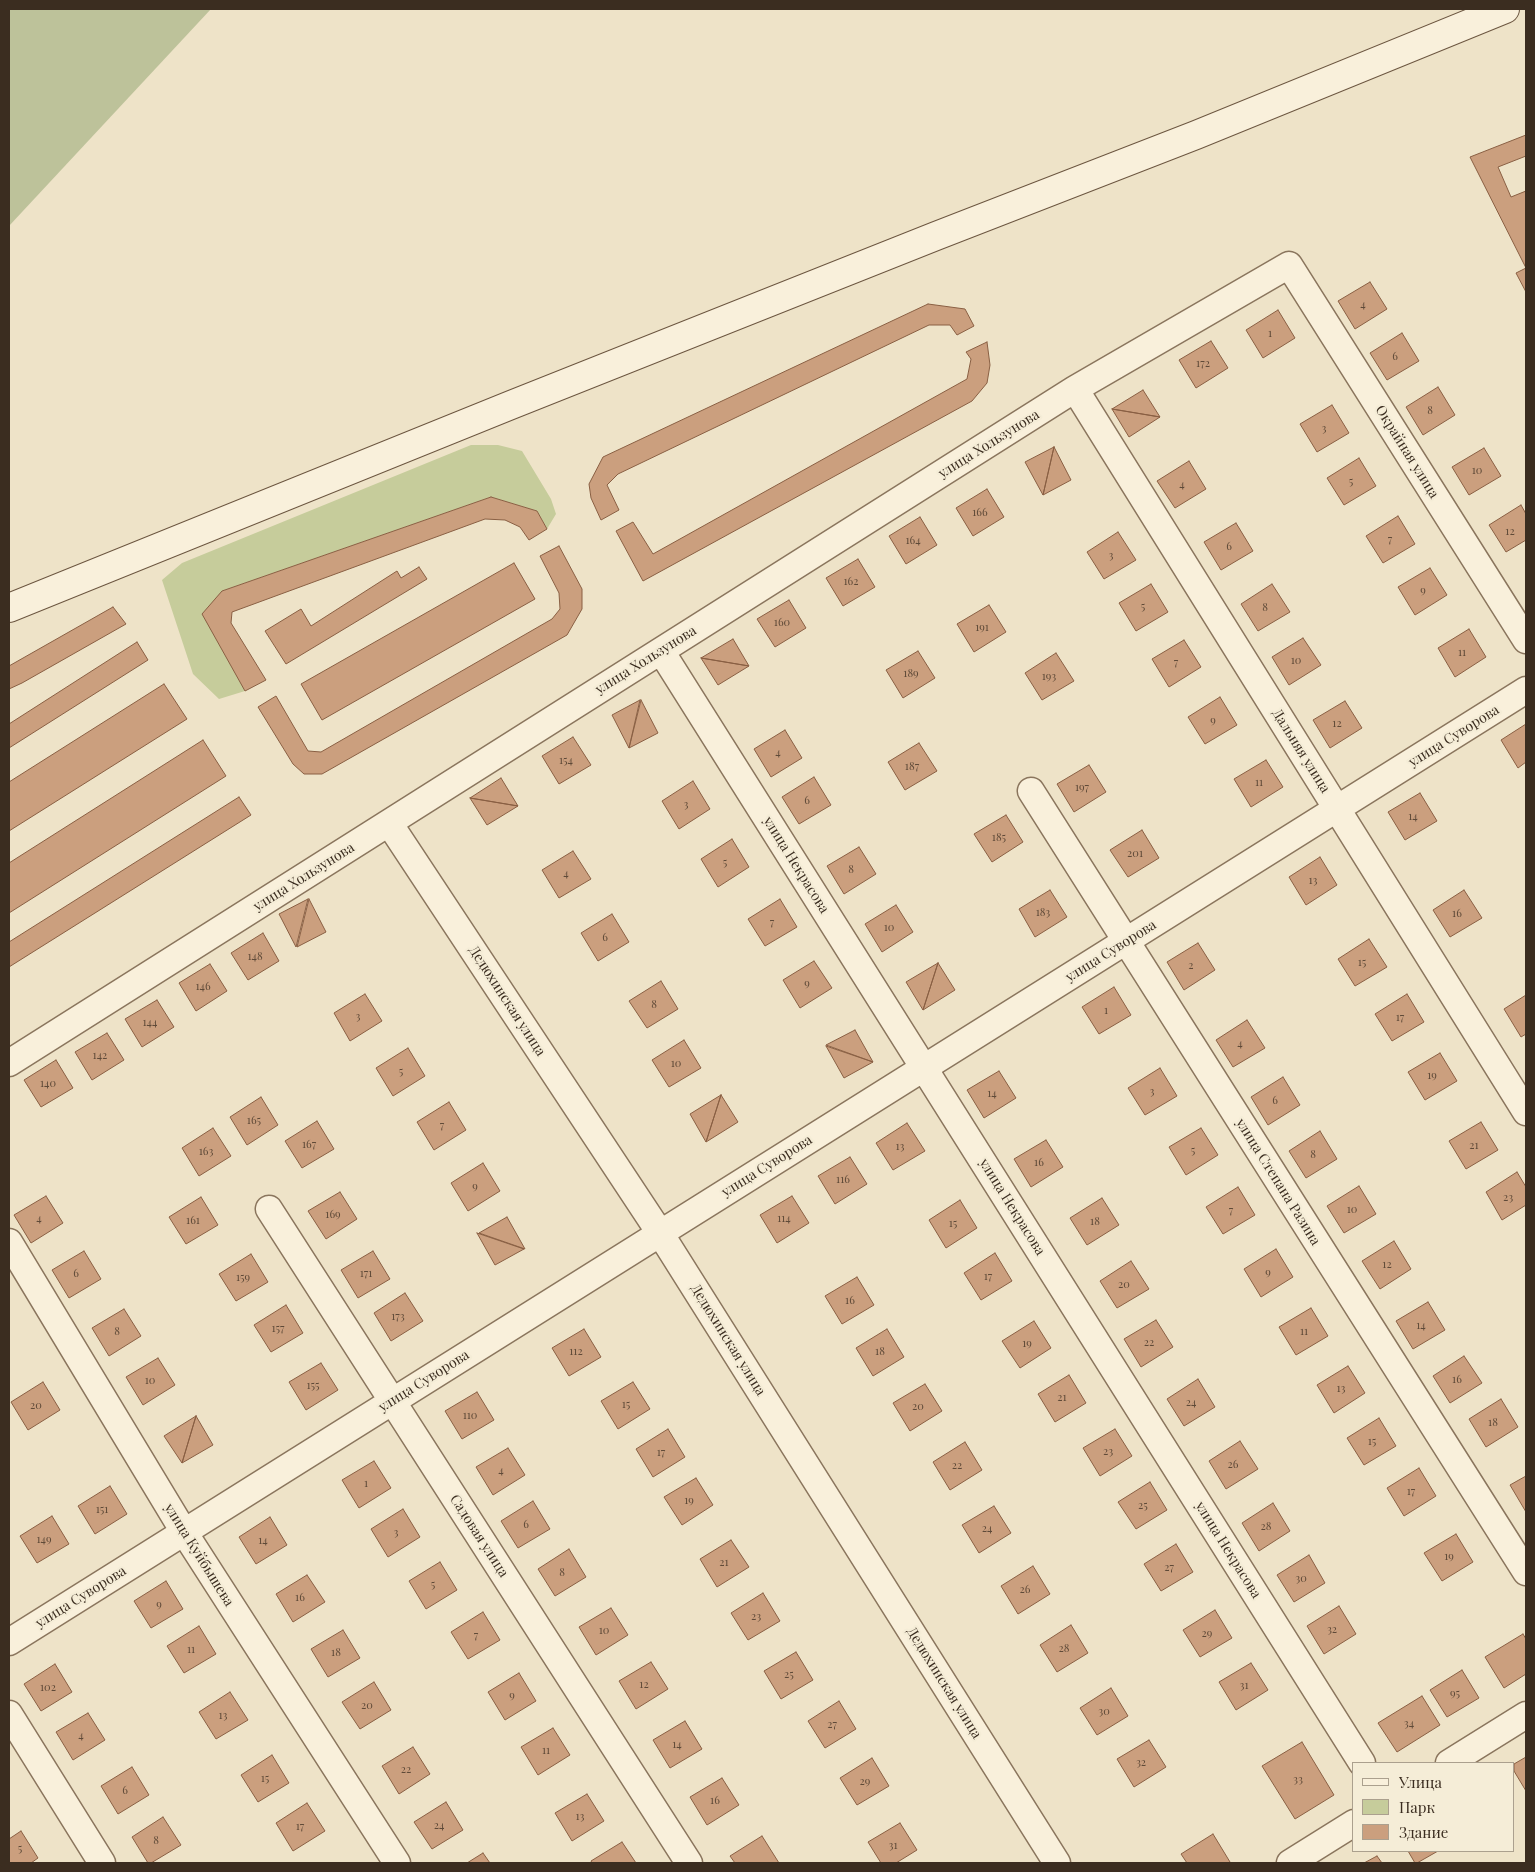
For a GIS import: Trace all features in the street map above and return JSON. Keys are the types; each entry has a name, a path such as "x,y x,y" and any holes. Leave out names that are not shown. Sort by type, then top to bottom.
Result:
{"main road":[{"path":"9,608 529,398 1196,135 1505,9"}],"street":[{"name":"улица Хользунова","path":"9,1063 1075,389 1289,265"},
{"name":"Окрайная улица","path":"1289,265 1526,640"},
{"name":"Дальняя улица","path":"1075,389 1526,1112"},
{"name":"улица Некрасова","path":"661,651 1361,1762"},
{"name":"улица Суворова","path":"9,1642 1526,690"},
{"name":"улица Степана Разина","path":"1030,791 1526,1572"},
{"name":"Дедюхинская улица","path":"389,823 660,1233 1057,1863"},
{"name":"Садовая улица","path":"269,1209 689,1863"},
{"name":"улица Куйбышева","path":"9,1242 184,1532 397,1863"},
{"path":"9,1714 102,1863"},
{"path":"1451,1762 1526,1715"},
{"path":"1290,1863 1352,1824"}],"green space":[{"path":"9,9 211,9 9,226"},
{"path":"471,445 498,445 522,451 551,499 556,514 547,529 537,511 491,497 222,591 245,691 219,699 193,674 162,580 182,563"}],"building":[{"path":"1526,135 1526,156 1498,167 1511,197 1526,191 1526,268 1470,157"},
{"path":"1526,268 1526,292 1516,273"},
{"path":"1370,282 1387,309 1355,329 1338,301"},
{"path":"928,304 965,309 974,326 957,335 950,325 929,325 618,474 607,485 619,510 601,520 591,498 589,484 603,457"},
{"path":"1278,310 1295,338 1263,358 1246,330"},
{"path":"1402,333 1419,361 1387,380 1370,353"},
{"path":"1211,341 1228,368 1196,388 1179,360"},
{"path":"987,342 990,365 987,383 972,401 643,581 616,531 633,522 653,554 967,379 971,359 966,352"},
{"path":"1438,387 1455,415 1423,435 1406,407"},
{"path":"1143,390 1160,417 1112,409"},
{"path":"1332,405 1349,433 1317,452 1300,424"},
{"path":"1112,409 1160,417 1129,437"},
{"path":"1054,447 1043,495 1025,462"},
{"path":"1054,447 1071,480 1043,495"},
{"path":"1484,448 1501,476 1469,495 1452,467"},
{"path":"1359,458 1376,486 1344,505 1327,478"},
{"path":"1189,461 1206,489 1175,508 1157,481"},
{"path":"987,489 1004,517 973,536 956,508"},
{"path":"491,497 537,511 547,529 529,540 520,527 505,520 485,519 232,612 231,623 266,680 245,691 202,614 222,591"},
{"path":"1521,505 1526,514 1526,540 1506,552 1489,525"},
{"path":"1398,516 1415,544 1383,563 1366,536"},
{"path":"920,517 937,545 906,564 889,536"},
{"path":"1236,523 1253,551 1221,570 1204,542"},
{"path":"1118,532 1136,560 1104,579 1087,552"},
{"path":"559,546 582,589 582,609 567,635 322,774 304,774 293,764 258,707 276,696 308,751 321,752 552,619 560,609 559,593 540,556"},
{"path":"858,559 875,587 843,606 826,578"},
{"path":"514,563 535,599 322,720 301,684"},
{"path":"419,567 427,579 286,664 265,631 301,609 311,626 397,571 401,578"},
{"path":"1430,568 1447,595 1415,615 1398,587"},
{"path":"1151,584 1168,612 1136,631 1119,603"},
{"path":"1272,584 1290,612 1258,631 1241,604"},
{"path":"789,600 806,628 775,647 757,619"},
{"path":"989,605 1006,632 974,652 957,624"},
{"path":"113,607 126,624 9,689 9,666"},
{"path":"1469,629 1486,657 1455,677 1438,648"},
{"path":"1303,638 1321,665 1289,685 1272,657"},
{"path":"733,639 749,666 701,658"},
{"path":"1184,640 1201,667 1169,687 1152,659"},
{"path":"137,642 148,660 9,748 9,724"},
{"path":"918,651 935,678 903,698 886,670"},
{"path":"1056,653 1074,681 1042,700 1025,673"},
{"path":"701,658 749,666 718,685"},
{"path":"164,684 187,719 9,831 9,782"},
{"path":"1220,697 1237,725 1205,744 1188,717"},
{"path":"640,700 629,748 612,715"},
{"path":"641,700 658,733 629,748"},
{"path":"1345,701 1362,728 1330,748 1313,720"},
{"path":"1526,724 1526,762 1518,768 1501,740"},
{"path":"785,730 802,758 771,777 754,749"},
{"path":"573,737 591,765 559,784 542,756"},
{"path":"203,740 226,776 9,913 9,863"},
{"path":"919,743 937,771 905,790 888,762"},
{"path":"1266,760 1283,787 1251,807 1234,779"},
{"path":"1089,765 1106,792 1074,812 1057,784"},
{"path":"814,777 831,805 799,824 782,797"},
{"path":"501,778 518,806 470,798"},
{"path":"693,781 710,809 679,829 662,801"},
{"path":"1420,793 1437,821 1405,840 1388,812"},
{"path":"239,797 251,815 9,967 9,942"},
{"path":"470,798 518,806 487,825"},
{"path":"1006,815 1023,842 992,862 974,834"},
{"path":"1142,830 1159,858 1128,877 1110,850"},
{"path":"732,839 749,867 718,887 701,859"},
{"path":"859,847 876,874 844,894 827,866"},
{"path":"573,851 591,879 559,898 542,870"},
{"path":"1320,857 1337,885 1306,905 1289,877"},
{"path":"1050,890 1067,917 1035,937 1019,909"},
{"path":"1464,890 1482,918 1450,937 1433,910"},
{"path":"308,899 296,947 279,914"},
{"path":"309,899 326,932 297,947"},
{"path":"780,899 797,927 765,946 748,919"},
{"path":"896,905 913,932 882,952 865,924"},
{"path":"612,914 629,942 598,961 581,933"},
{"path":"263,933 279,961 248,980 231,953"},
{"path":"1369,939 1387,967 1355,986 1338,959"},
{"path":"1198,943 1215,970 1184,990 1167,962"},
{"path":"814,961 832,988 800,1008 783,980"},
{"path":"938,963 923,1010 906,982"},
{"path":"938,963 955,990 923,1010"},
{"path":"210,964 227,991 196,1011 179,983"},
{"path":"661,981 678,1009 647,1028 629,1001"},
{"path":"1114,987 1131,1015 1099,1034 1082,1007"},
{"path":"365,994 382,1021 350,1041 334,1013"},
{"path":"1407,994 1424,1022 1392,1041 1375,1014"},
{"path":"1526,995 1526,1034 1521,1037 1504,1009"},
{"path":"157,1000 174,1027 142,1047 125,1019"},
{"path":"1247,1020 1265,1048 1233,1067 1216,1040"},
{"path":"855,1030 873,1062 826,1045"},
{"path":"107,1033 124,1060 92,1080 75,1052"},
{"path":"684,1040 701,1068 669,1087 652,1060"},
{"path":"826,1046 873,1062 844,1078"},
{"path":"408,1048 425,1076 393,1096 376,1068"},
{"path":"1440,1053 1457,1081 1425,1100 1408,1072"},
{"path":"56,1060 73,1088 41,1107 24,1080"},
{"path":"1160,1068 1177,1096 1145,1115 1128,1088"},
{"path":"999,1071 1016,1098 984,1118 967,1090"},
{"path":"1283,1077 1300,1105 1268,1125 1251,1097"},
{"path":"721,1095 738,1122 706,1142"},
{"path":"721,1095 706,1142 690,1114"},
{"path":"261,1097 278,1125 247,1145 230,1117"},
{"path":"449,1102 466,1130 434,1150 417,1122"},
{"path":"317,1121 334,1149 302,1168 285,1141"},
{"path":"1481,1122 1498,1150 1466,1169 1449,1141"},
{"path":"907,1123 925,1151 893,1170 876,1143"},
{"path":"213,1128 231,1156 199,1176 182,1148"},
{"path":"1201,1128 1218,1155 1186,1175 1169,1147"},
{"path":"1320,1131 1337,1159 1306,1178 1289,1151"},
{"path":"1046,1140 1063,1167 1031,1187 1014,1159"},
{"path":"850,1157 867,1184 835,1204 818,1176"},
{"path":"483,1163 500,1191 468,1211 451,1183"},
{"path":"1517,1172 1526,1187 1526,1205 1502,1220 1486,1192"},
{"path":"1359,1186 1376,1214 1344,1233 1327,1206"},
{"path":"1238,1187 1255,1215 1223,1234 1206,1207"},
{"path":"340,1192 357,1219 326,1239 308,1211"},
{"path":"46,1196 63,1223 31,1243 14,1215"},
{"path":"792,1196 809,1223 777,1243 760,1215"},
{"path":"201,1197 218,1225 186,1244 169,1217"},
{"path":"1102,1198 1119,1225 1087,1245 1070,1218"},
{"path":"960,1200 977,1228 946,1248 929,1220"},
{"path":"507,1217 525,1249 479,1233"},
{"path":"477,1233 524,1249 495,1265"},
{"path":"1394,1241 1411,1269 1380,1289 1362,1261"},
{"path":"1276,1249 1293,1277 1261,1297 1244,1269"},
{"path":"84,1251 101,1279 69,1298 52,1270"},
{"path":"373,1251 390,1279 358,1298 341,1270"},
{"path":"995,1253 1012,1281 981,1300 964,1273"},
{"path":"251,1254 268,1282 236,1301 219,1274"},
{"path":"1131,1261 1149,1289 1117,1308 1100,1281"},
{"path":"857,1277 874,1305 842,1324 825,1296"},
{"path":"405,1293 423,1321 391,1341 374,1313"},
{"path":"1428,1302 1445,1330 1413,1349 1396,1321"},
{"path":"286,1305 303,1333 271,1352 254,1325"},
{"path":"1311,1308 1328,1336 1296,1355 1279,1327"},
{"path":"124,1309 141,1336 109,1356 92,1328"},
{"path":"1156,1320 1173,1347 1141,1367 1124,1339"},
{"path":"1034,1321 1051,1348 1020,1368 1002,1341"},
{"path":"584,1329 601,1357 569,1376 552,1348"},
{"path":"887,1329 904,1357 873,1376 856,1348"},
{"path":"1464,1356 1482,1383 1450,1403 1433,1376"},
{"path":"158,1358 175,1385 143,1405 126,1377"},
{"path":"321,1363 338,1390 306,1410 289,1382"},
{"path":"1348,1366 1365,1393 1334,1413 1317,1385"},
{"path":"1069,1375 1086,1403 1055,1422 1038,1394"},
{"path":"1198,1379 1215,1407 1184,1426 1167,1399"},
{"path":"43,1382 60,1410 28,1430 11,1402"},
{"path":"633,1382 650,1409 618,1429 601,1401"},
{"path":"925,1384 942,1411 910,1431 893,1403"},
{"path":"477,1392 494,1420 462,1439 445,1411"},
{"path":"1501,1399 1518,1427 1486,1447 1469,1419"},
{"path":"196,1416 213,1445 182,1463"},
{"path":"196,1416 182,1463 164,1436"},
{"path":"1379,1418 1396,1446 1364,1465 1347,1438"},
{"path":"668,1429 685,1457 653,1477 636,1449"},
{"path":"1115,1429 1132,1456 1100,1476 1083,1448"},
{"path":"1240,1441 1258,1469 1226,1489 1209,1461"},
{"path":"965,1442 982,1470 950,1490 933,1462"},
{"path":"508,1448 525,1475 493,1495 476,1467"},
{"path":"374,1461 391,1488 359,1508 342,1480"},
{"path":"1419,1468 1436,1496 1404,1516 1387,1488"},
{"path":"1526,1476 1526,1512 1510,1485"},
{"path":"696,1478 713,1505 682,1525 664,1497"},
{"path":"1150,1482 1167,1510 1136,1529 1118,1502"},
{"path":"110,1486 127,1514 95,1534 78,1506"},
{"path":"533,1501 550,1529 518,1548 501,1521"},
{"path":"1273,1503 1290,1531 1259,1551 1242,1523"},
{"path":"994,1506 1011,1533 979,1553 962,1525"},
{"path":"403,1509 420,1537 388,1557 371,1529"},
{"path":"52,1516 69,1544 37,1563 20,1536"},
{"path":"270,1517 287,1545 256,1564 239,1537"},
{"path":"1456,1534 1473,1562 1442,1581 1424,1553"},
{"path":"731,1540 749,1567 717,1587 700,1559"},
{"path":"1176,1544 1193,1572 1161,1591 1144,1564"},
{"path":"569,1549 586,1577 555,1596 538,1569"},
{"path":"1309,1555 1325,1583 1294,1602 1277,1575"},
{"path":"440,1562 457,1590 426,1609 409,1581"},
{"path":"1033,1566 1050,1594 1018,1614 1001,1586"},
{"path":"307,1575 325,1602 293,1622 276,1594"},
{"path":"166,1581 183,1609 151,1628 134,1601"},
{"path":"763,1593 780,1621 748,1640 731,1613"},
{"path":"1339,1606 1356,1634 1324,1654 1307,1626"},
{"path":"611,1608 628,1635 596,1655 579,1627"},
{"path":"1215,1610 1232,1638 1200,1657 1183,1630"},
{"path":"483,1612 500,1640 468,1659 451,1632"},
{"path":"1071,1625 1088,1653 1057,1672 1040,1645"},
{"path":"199,1626 216,1654 184,1673 167,1646"},
{"path":"343,1630 360,1658 328,1677 311,1649"},
{"path":"1523,1634 1526,1639 1526,1674 1504,1688 1485,1657"},
{"path":"796,1652 813,1680 781,1699 764,1671"},
{"path":"651,1662 668,1689 636,1709 619,1681"},
{"path":"1251,1663 1268,1690 1236,1710 1219,1682"},
{"path":"55,1664 72,1692 41,1711 24,1684"},
{"path":"1462,1670 1479,1698 1447,1717 1430,1690"},
{"path":"519,1673 536,1701 505,1720 488,1692"},
{"path":"374,1682 391,1710 360,1729 342,1702"},
{"path":"1111,1688 1128,1716 1097,1735 1080,1708"},
{"path":"230,1692 248,1720 216,1739 199,1712"},
{"path":"1422,1696 1440,1725 1397,1752 1378,1723"},
{"path":"839,1701 856,1729 825,1748 808,1721"},
{"path":"88,1713 105,1740 73,1760 56,1732"},
{"path":"685,1721 702,1749 670,1768 653,1740"},
{"path":"553,1728 570,1755 538,1775 521,1747"},
{"path":"1149,1740 1166,1767 1134,1787 1117,1759"},
{"path":"1302,1742 1334,1795 1295,1819 1262,1766"},
{"path":"413,1747 430,1774 399,1794 382,1766"},
{"path":"272,1755 289,1783 258,1802 241,1775"},
{"path":"1526,1757 1526,1791 1515,1773 1515,1763"},
{"path":"872,1758 889,1786 857,1805 840,1778"},
{"path":"132,1767 149,1795 118,1814 101,1786"},
{"path":"722,1778 739,1805 707,1825 690,1797"},
{"path":"587,1794 604,1821 572,1841 555,1813"},
{"path":"446,1802 463,1830 432,1849 414,1822"},
{"path":"307,1803 325,1831 293,1851 276,1823"},
{"path":"163,1817 181,1845 148,1863 132,1837"},
{"path":"900,1823 917,1850 896,1863 881,1863 868,1842"},
{"path":"21,1831 38,1858 31,1863 9,1863 9,1839"},
{"path":"1213,1834 1230,1862 1187,1863 1181,1854"},
{"path":"762,1836 779,1863 735,1863 730,1856"},
{"path":"622,1842 636,1863 592,1863 591,1861"},
{"path":"1409,1852 1436,1852 1417,1863 1415,1863"},
{"path":"483,1853 490,1863 467,1863"},
{"path":"1377,1856 1382,1863 1364,1863"}]}
